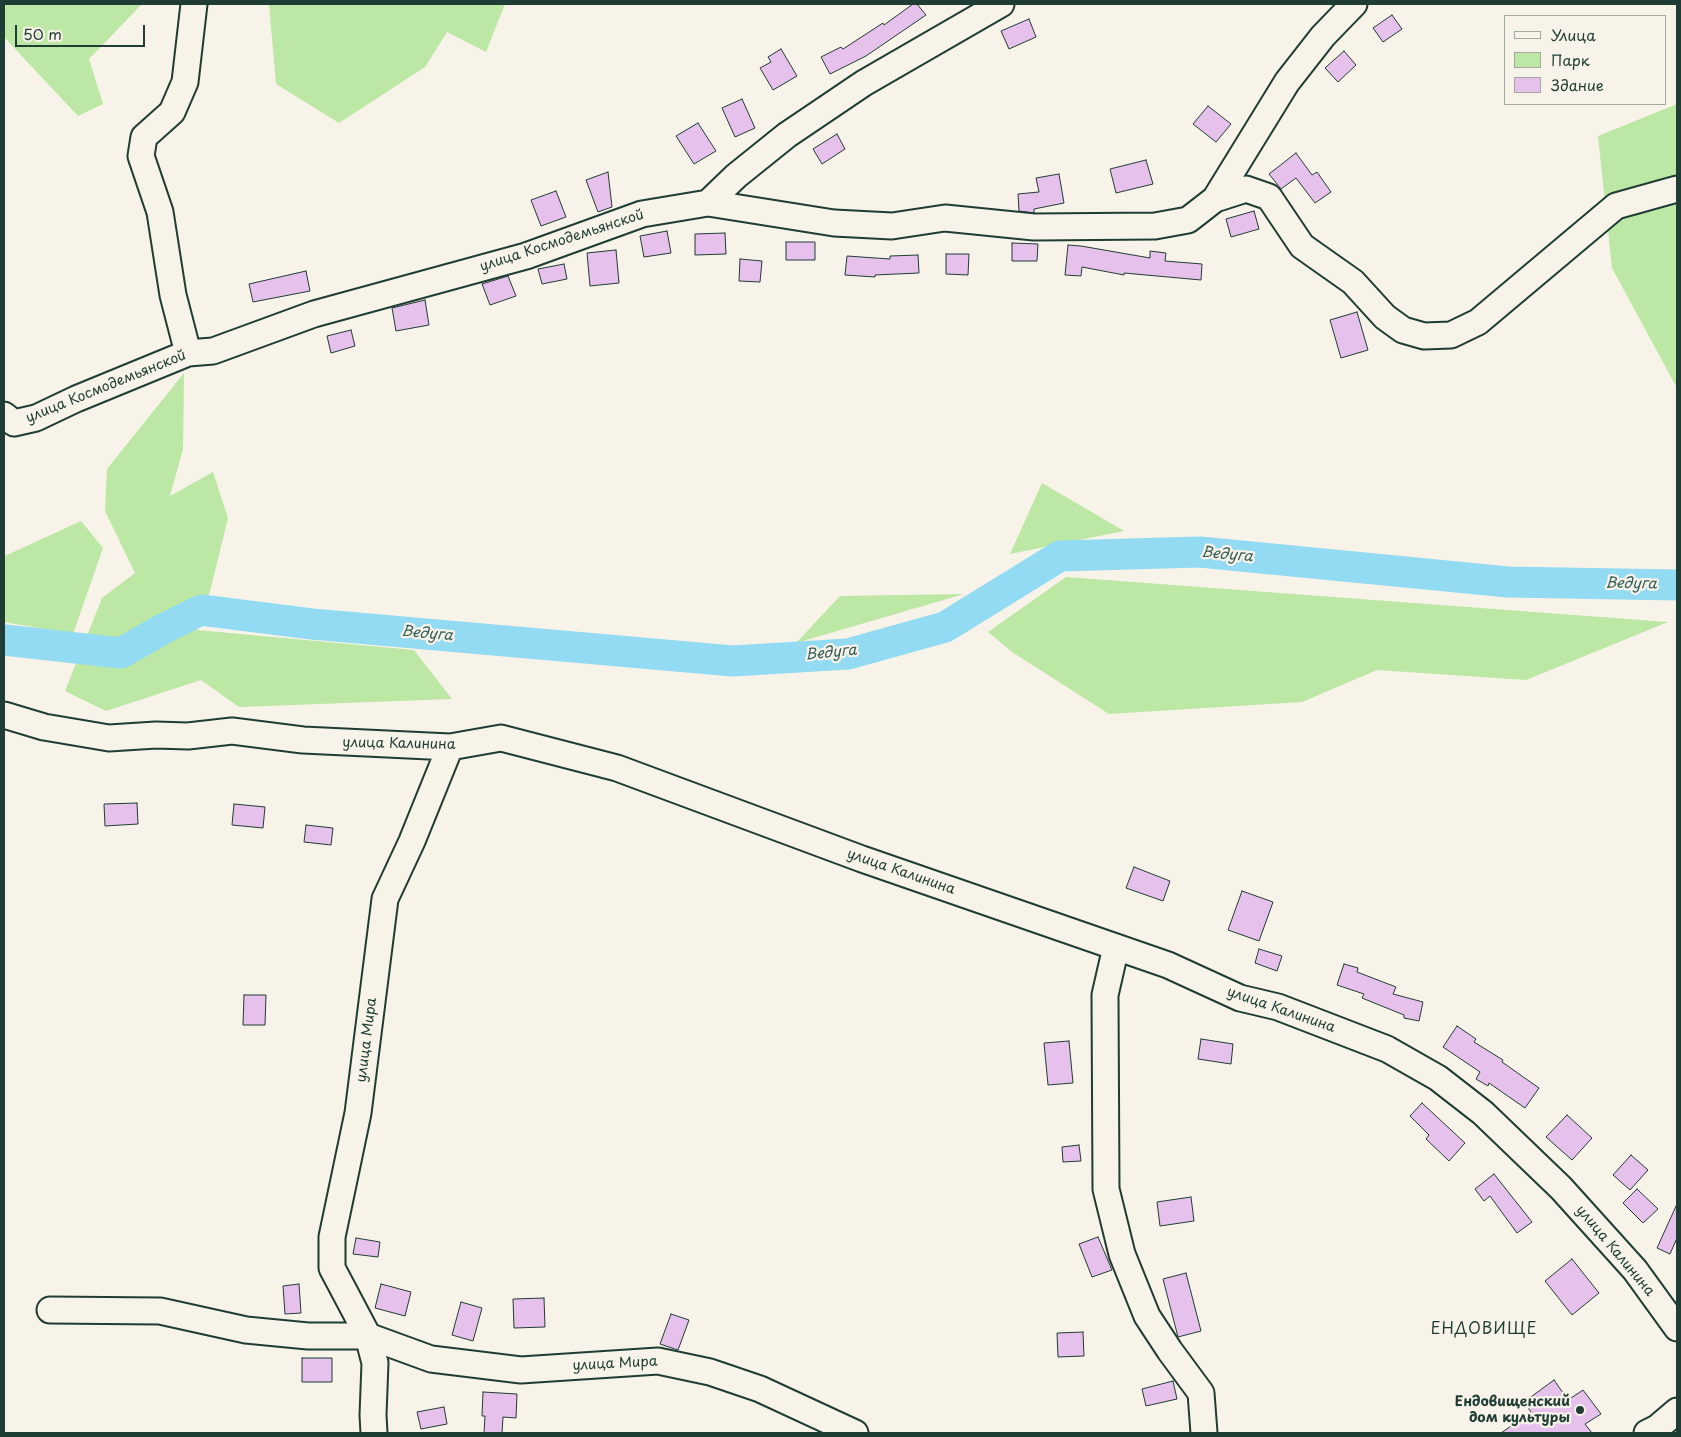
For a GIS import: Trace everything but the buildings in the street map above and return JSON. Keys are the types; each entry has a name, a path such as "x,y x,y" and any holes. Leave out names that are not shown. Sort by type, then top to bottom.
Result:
{"street":[{"path":"188,352 173,295 160,212 141,156 144,136 172,112 185,82 194,4"},
{"path":"708,203 736,176 787,134 864,83 1001,4"},
{"path":"1215,199 1287,82 1323,36 1354,4"},
{"path":"1215,199 1246,189 1269,197 1302,246 1352,282 1385,317 1403,330 1424,336 1450,335 1478,322 1616,206 1677,190"},
{"name":"улица Космодемьянской","path":"9,419 36,418 188,352 214,350 314,314 526,256 642,214 708,203 834,223 892,226 945,218 1034,227 1156,226 1188,220 1215,199"},
{"name":"улица Калинина","path":"4,715 44,727 109,738 156,735 188,736 232,731 303,740 450,747 501,738 617,768 862,859 1168,965 1240,998 1278,1007 1387,1049 1438,1078 1483,1113 1561,1188 1635,1270 1677,1328"},
{"name":"улица Мира","path":"374,1433 372,1415 375,1362 368,1336 332,1268 332,1236 358,1113 385,899 412,840 450,747"},
{"path":"1116,947 1105,996 1106,1189 1122,1254 1147,1316 1170,1352 1201,1393 1204,1433"},
{"name":"улица Мира","path":"50,1310 160,1311 246,1330 308,1336 368,1336 430,1359 520,1370 658,1361 710,1372 760,1389 855,1433"},
{"path":"1647,1433 1657,1428 1677,1411"}],"green space":[{"path":"4,4 142,4 89,59 103,104 78,116 4,37"},
{"path":"269,4 505,4 486,52 447,32 425,67 339,123 276,84"},
{"path":"1677,104 1677,388 1612,268 1598,136"},
{"path":"184,373 183,449 170,496 213,472 228,518 210,591 197,630 414,650 452,699 239,707 201,680 106,711 65,691 102,598 135,573 105,511 107,469"},
{"path":"1042,483 1124,531 1010,554"},
{"path":"81,521 103,548 73,634 4,622 4,556"},
{"path":"1066,577 1668,622 1526,680 1377,670 1302,702 1109,714 1012,652 988,632"},
{"path":"964,594 796,643 840,596"}],"waterway":[{"name":"Ведуга","path":"4,640 121,653 201,610 312,624 733,661 848,654 945,627 1060,556 1200,552 1508,582 1677,585"}],"place":[{"name":"Ендовищенский дом культуры","path":"1580,1410"}],"district":[{"name":"ЕНДОВИЩЕ","path":"1484,1330"}]}
